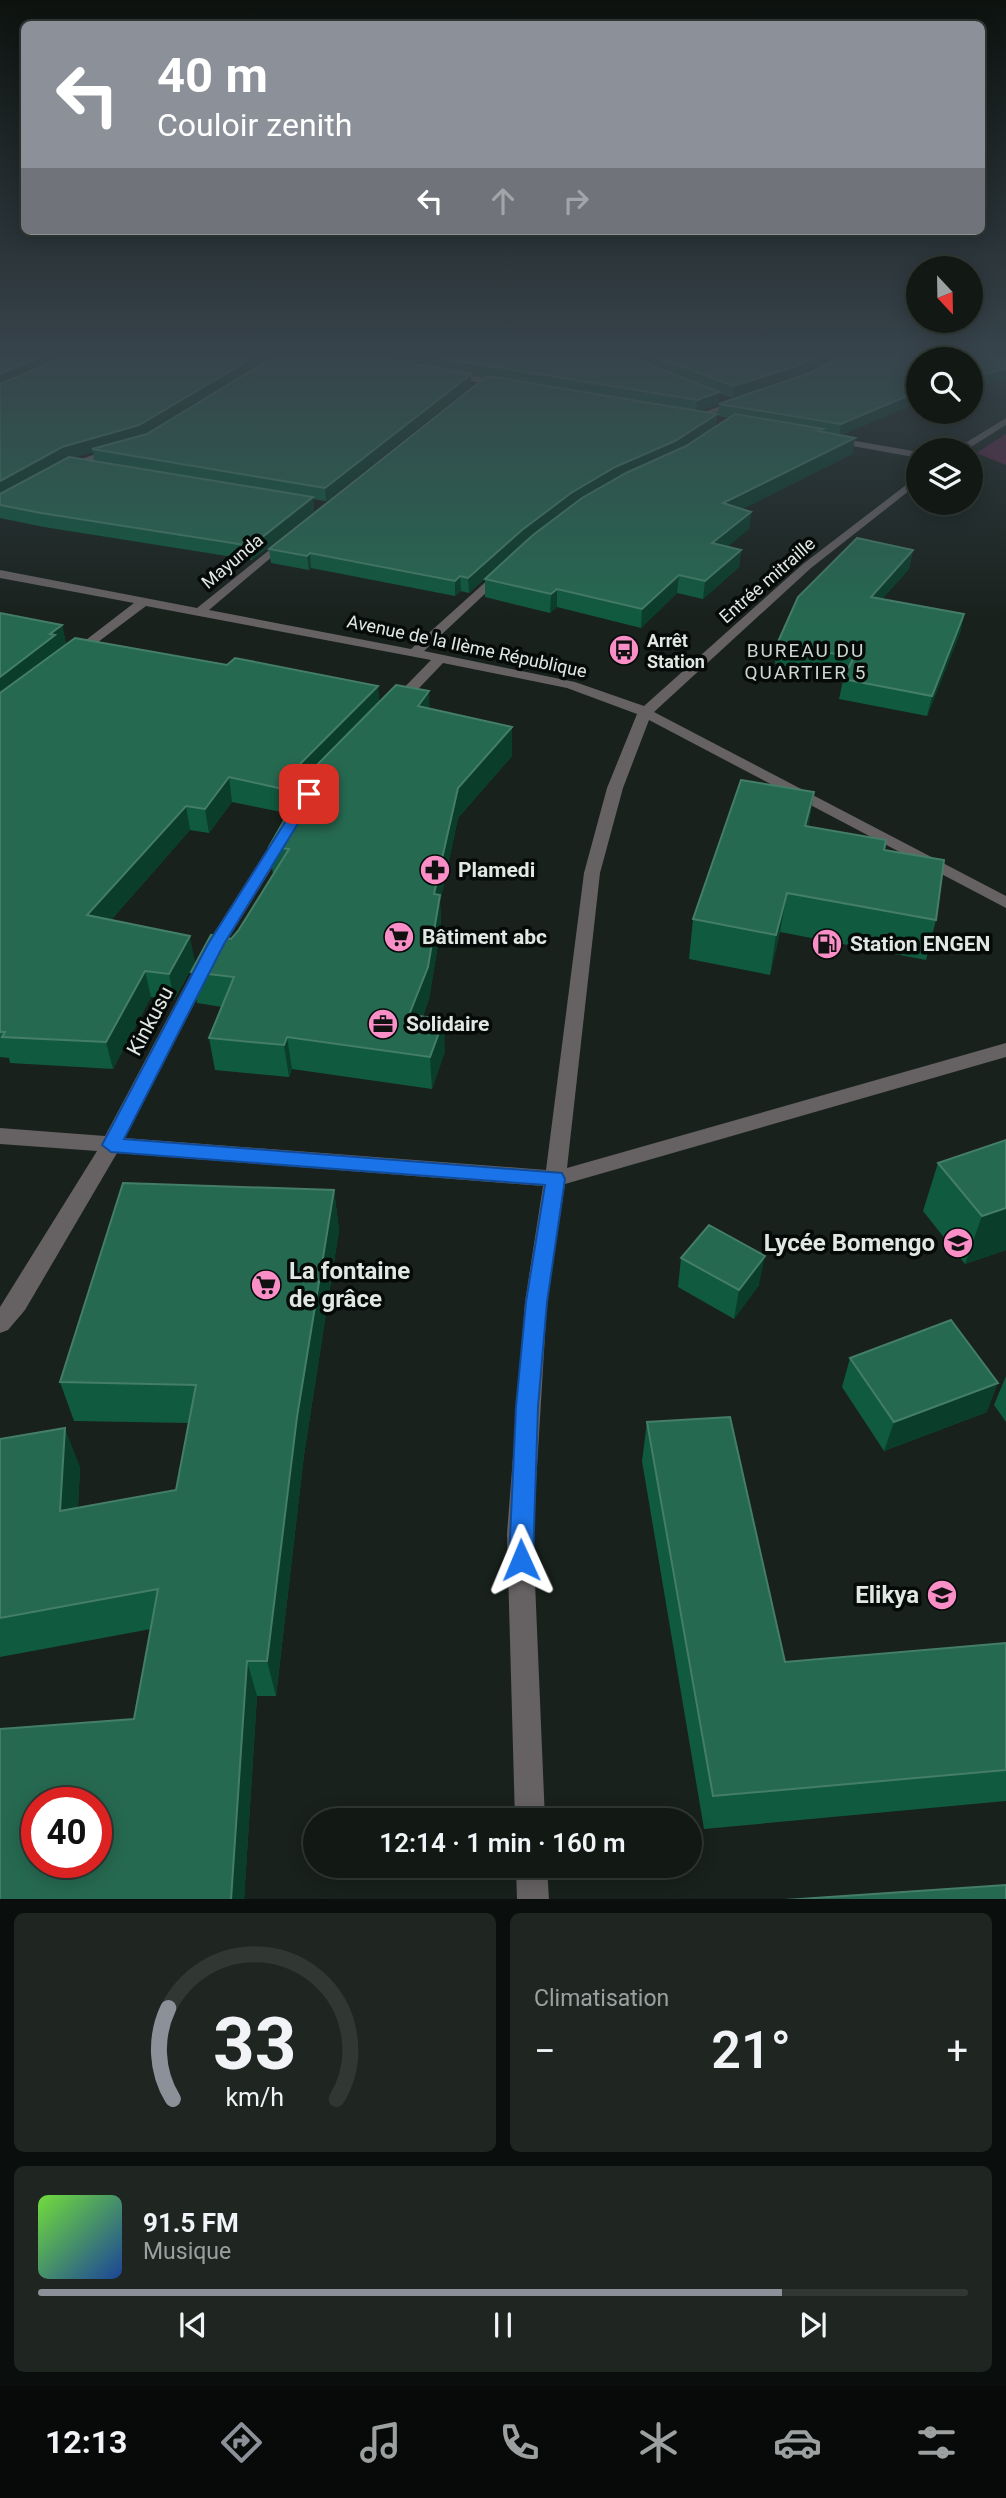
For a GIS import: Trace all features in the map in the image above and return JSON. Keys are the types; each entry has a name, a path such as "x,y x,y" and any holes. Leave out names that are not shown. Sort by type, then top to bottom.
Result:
{"street":[{"path":"841,442 906,453"},
{"path":"46,475 70,464 131,447"},
{"path":"70,464 97,469"},
{"name":"Entrée mitraille","path":"644,714 807,566 906,488"},
{"name":"Mayunda","path":"198,612 299,529"},
{"path":"414,653 508,565"},
{"name":"Avenue de la IIème République","path":"0,574 440,658 570,685 629,704 1006,904"},
{"path":"61,667 143,602"},
{"path":"384,716 440,658"},
{"path":"530,1808 520,1534 536,1302 555,1179 592,873 615,788 644,714"},
{"name":"Kinkusu","path":"0,1323 17,1303 111,1145 216,944 295,817"},
{"path":"0,1136 555,1179 1006,1050"},
{"path":"532,1878 533,1899"}],"shaded area":[{"path":"994,442 1006,442 1006,465 983,456 983,449"}],"building":[{"path":"0,442 81,442 62,447 0,481"},
{"path":"119,442 384,442 325,488 92,449"},
{"path":"404,442 674,442 615,467 571,493 522,530 468,578 460,576 455,581 310,553 307,556 269,549"},
{"path":"693,442 848,442 723,503 751,512 712,543 741,550 705,581 679,575 642,609 557,589 551,594 485,579 533,535 582,498 626,473"},
{"path":"69,457 313,497 251,546 0,505 0,494"},
{"path":"857,538 913,550 871,597 964,614 932,696 843,679 854,657 777,644 798,597"},
{"path":"0,613 62,625 50,634 55,635 0,677"},
{"path":"75,638 227,665 235,658 378,686 296,768 283,789 229,777 205,809 186,806 87,915 190,936 169,974 145,971 106,1042 2,1037 5,1032 0,1032 0,693"},
{"path":"396,685 429,691 418,706 512,727 458,788 434,894 440,895 428,967 409,1015 444,1019 430,1057 287,1037 284,1045 209,1038 234,977 191,972 211,935 231,939 238,931 289,849 269,847 314,768"},
{"path":"741,780 814,792 805,826 886,840 884,850 944,860 936,920 787,893 776,935 693,919"},
{"path":"1006,1140 1006,1208 982,1216 938,1163"},
{"path":"123,1183 334,1190 297,1417 267,1661 247,1661 231,1899 0,1899 0,1729 134,1719 158,1589 0,1618 0,1439 65,1428 60,1511 176,1490 196,1385 60,1382"},
{"path":"709,1225 765,1256 739,1290 681,1258"},
{"path":"951,1320 998,1383 894,1422 850,1358"},
{"path":"730,1417 785,1662 1006,1643 1006,1770 713,1796 647,1422"},
{"path":"1006,1885 1006,1899 800,1899"}],"place":[{"name":"Arrêt Station","path":"624,650"},
{"name":"Plamedi","path":"435,870"},
{"name":"Bâtiment abc","path":"399,937"},
{"name":"Station ENGEN","path":"827,944"},
{"name":"Solidaire","path":"383,1024"},
{"name":"Lycée Bomengo","path":"958,1243"},
{"name":"La fontaine de grâce","path":"266,1285"},
{"name":"Elikya","path":"942,1595"}],"district":[{"name":"BUREAU DU QUARTIER 5","path":"806,661"}],"route":[{"path":"309,794 216,944 111,1145 555,1179 536,1302 527,1407 521,1560"}]}
